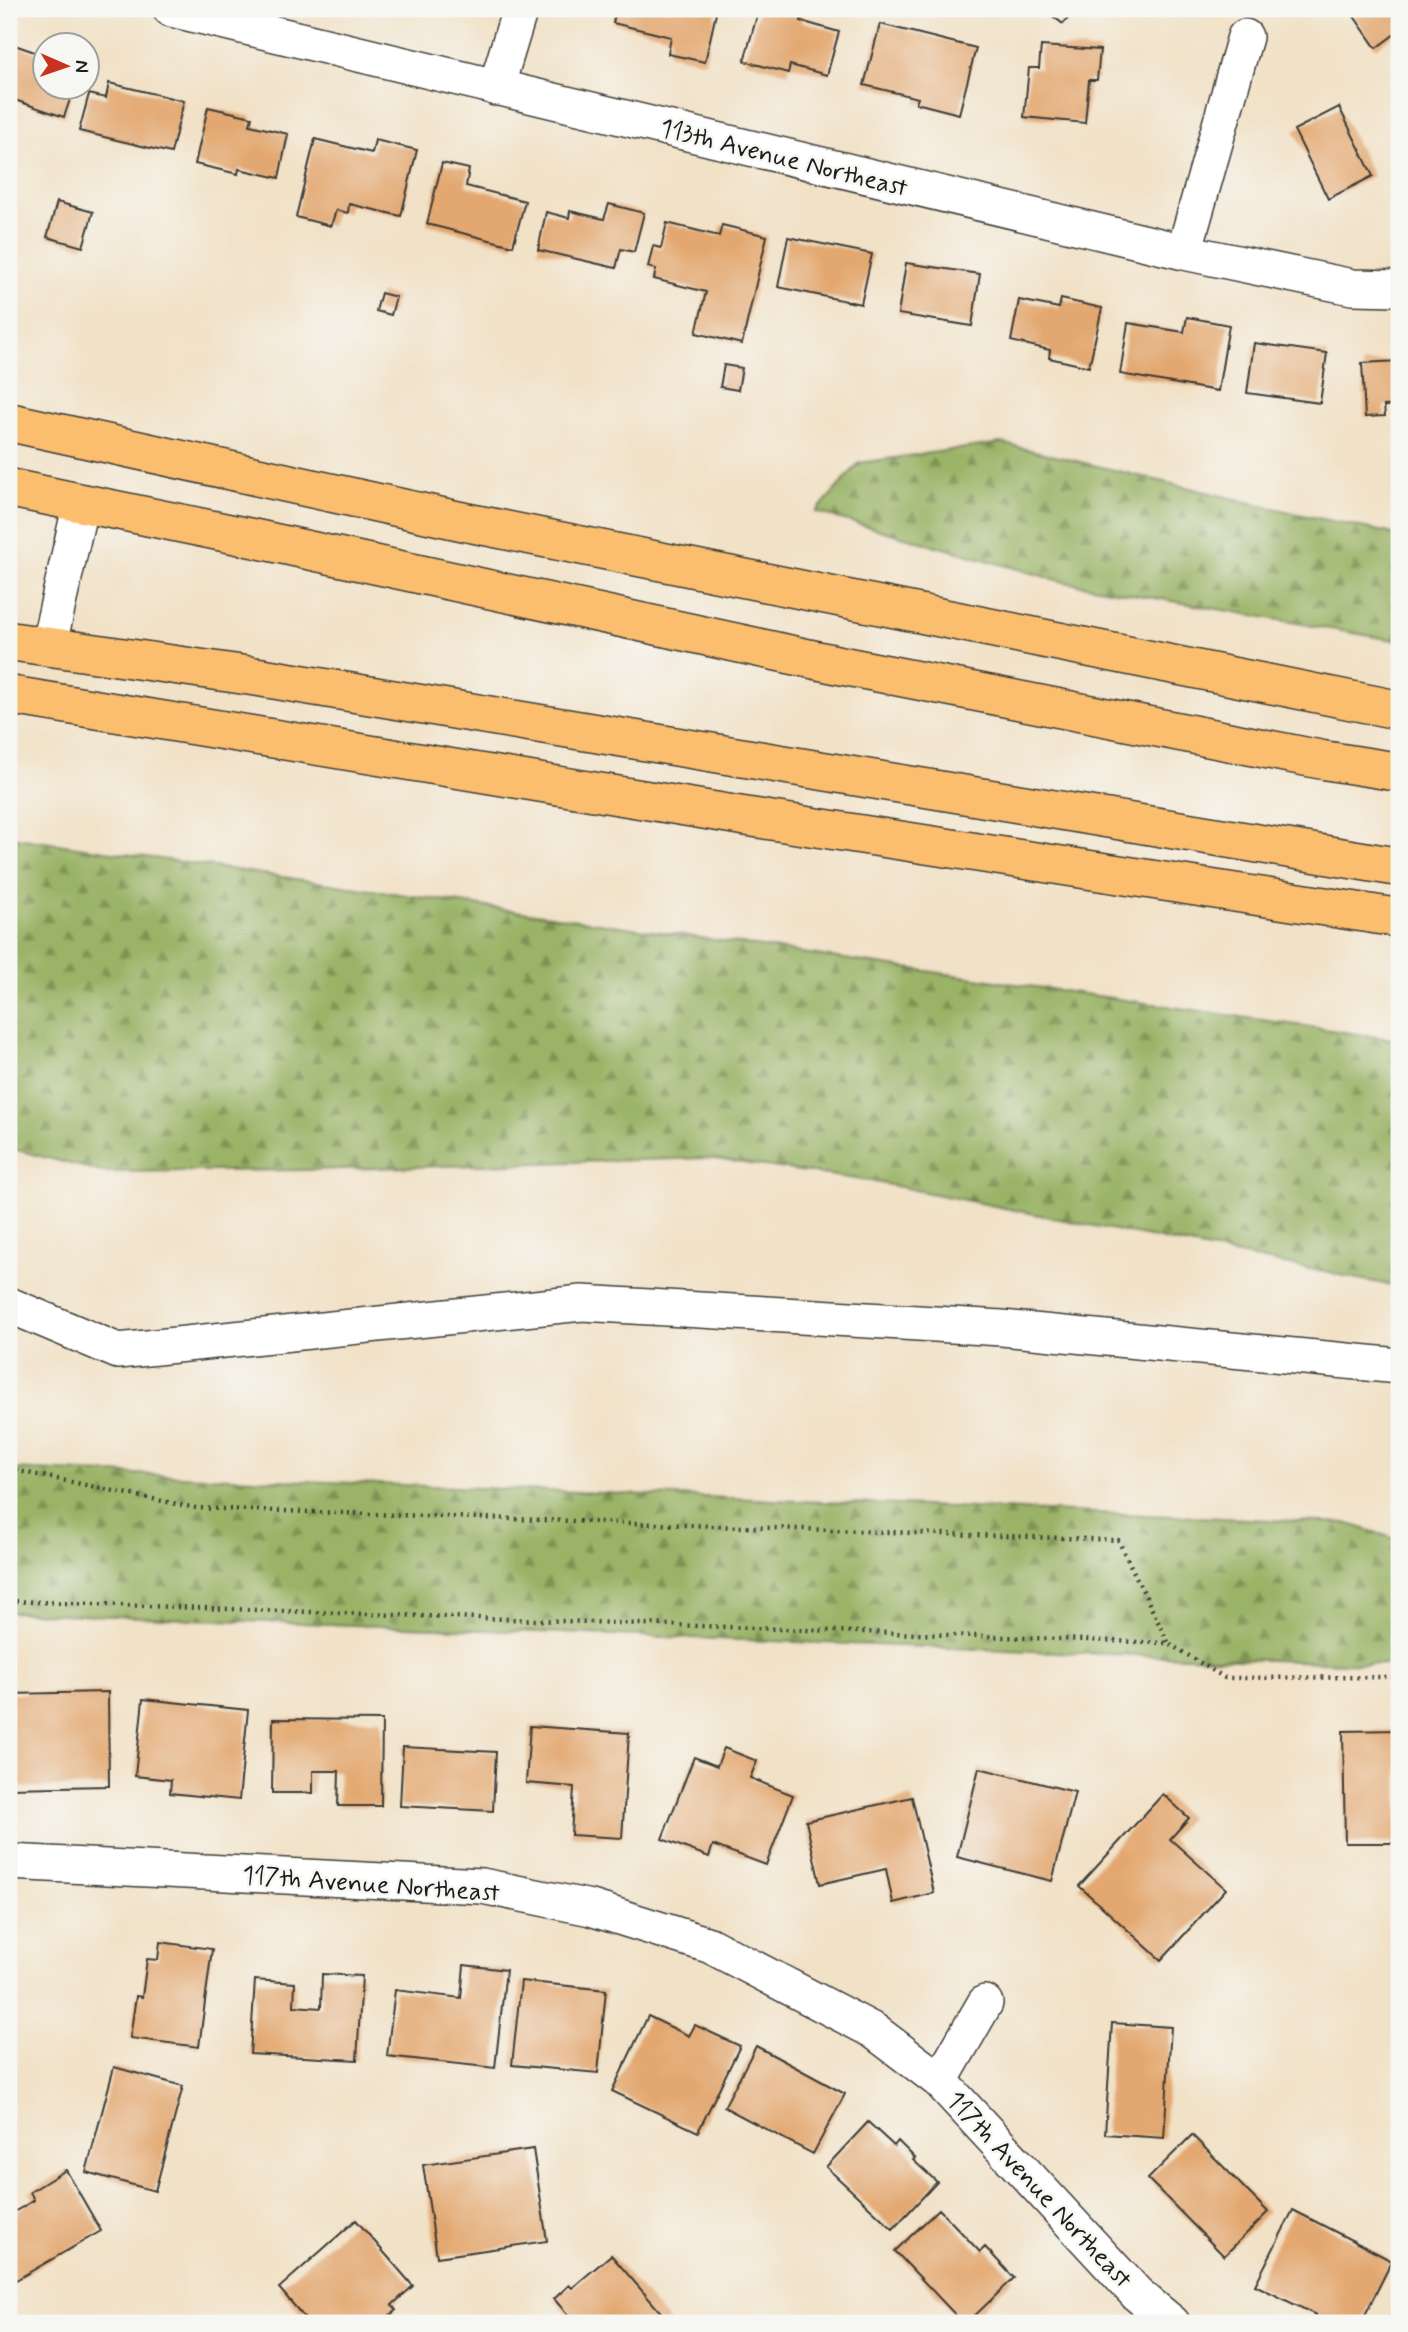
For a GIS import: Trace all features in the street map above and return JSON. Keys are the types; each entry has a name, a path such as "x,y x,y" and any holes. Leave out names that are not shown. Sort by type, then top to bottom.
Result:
{"highway":[{"path":"9,422 492,528 1399,710"},
{"path":"9,488 839,665 1323,760 1399,772"},
{"path":"9,641 259,677 1399,867"},
{"path":"9,695 743,816 1399,919"}],"street":[{"name":"113th Avenue Northeast","path":"171,9 1184,252 1352,288 1399,288"},
{"path":"496,88 520,9"},
{"path":"1184,252 1245,37"},
{"path":"48,648 80,503"},
{"path":"9,1305 118,1351 582,1303 1002,1328 1399,1366"},
{"name":"117th Avenue Northeast","path":"9,1862 482,1886 591,1908 709,1945 874,2031 940,2081 1138,2294 1172,2323"},
{"name":"117th Avenue Northeast","path":"940,2081 985,2003"}],"path":[{"path":"9,1469 196,1508 1118,1540 1168,1643"},
{"path":"9,1601 1168,1643 1224,1678 1399,1677"}],"green space":[{"path":"1001,443 1298,514 1399,535 1399,641 1064,582 816,512 859,463"},
{"path":"9,837 1399,1040 1399,1287 870,1181 708,1158 310,1170 102,1172 9,1148"},
{"path":"9,1469 1346,1523 1399,1540 1399,1665 9,1612"}],"building":[{"path":"616,9 717,9 705,62 668,54 671,37 613,23"},
{"path":"759,9 781,9 803,15 801,21 839,32 827,75 790,65 788,73 744,61"},
{"path":"1044,9 1076,9 1063,24"},
{"path":"1349,9 1399,9 1399,31 1376,48"},
{"path":"880,24 976,48 959,114 916,103 918,98 864,85"},
{"path":"9,43 32,51 32,102 69,102 64,117 9,98"},
{"path":"1041,46 1100,50 1097,80 1089,80 1085,123 1024,117 1029,68 1039,68"},
{"path":"109,83 184,101 171,153 79,131 87,102 102,102 102,97 106,98"},
{"path":"208,107 252,117 250,125 288,134 279,178 239,169 238,174 195,164"},
{"path":"1339,107 1373,176 1328,199 1294,130"},
{"path":"315,139 372,153 375,140 417,150 401,216 349,204 348,213 336,210 331,226 296,217"},
{"path":"442,163 469,169 466,186 525,201 513,246 427,224"},
{"path":"57,202 93,212 83,247 47,237"},
{"path":"609,204 644,213 634,252 621,249 616,268 538,250 546,212 569,218 570,211 604,219"},
{"path":"667,223 719,236 722,225 767,236 742,344 696,333 706,292 654,279 656,269 648,267 653,246 661,248"},
{"path":"788,237 872,254 861,304 778,287"},
{"path":"906,263 980,274 972,326 898,314"},
{"path":"381,293 396,297 391,315 376,311"},
{"path":"1061,299 1102,308 1089,367 1049,358 1050,350 1011,341 1019,300 1059,308"},
{"path":"1187,317 1229,325 1218,391 1120,374 1128,323 1184,332"},
{"path":"1254,343 1327,353 1320,403 1247,393"},
{"path":"1399,361 1399,405 1384,406 1385,416 1365,417 1362,363"},
{"path":"724,365 742,368 738,390 720,387"},
{"path":"108,1692 109,1786 9,1788 9,1694"},
{"path":"143,1699 248,1710 239,1800 170,1793 171,1780 135,1776"},
{"path":"273,1719 382,1720 381,1806 338,1806 339,1771 313,1771 313,1793 272,1793"},
{"path":"530,1726 629,1733 622,1838 571,1835 574,1787 526,1783"},
{"path":"1398,1730 1399,1843 1345,1843 1343,1731"},
{"path":"403,1747 496,1752 493,1811 400,1806"},
{"path":"724,1748 757,1761 750,1778 793,1795 766,1865 713,1845 709,1857 662,1839 694,1757 717,1766"},
{"path":"979,1768 1075,1792 1052,1881 957,1857"},
{"path":"1163,1794 1189,1818 1170,1839 1226,1889 1161,1960 1079,1886"},
{"path":"912,1797 934,1893 893,1903 886,1869 820,1884 806,1821"},
{"path":"160,1942 212,1949 199,2047 130,2038 136,1996 142,1997 147,1959 158,1960"},
{"path":"464,1965 506,1970 495,2068 387,2056 395,1990 461,1998"},
{"path":"322,1974 362,1976 357,2060 250,2054 255,1980 295,1983 294,2006 321,2008"},
{"path":"521,1981 606,1990 598,2073 512,2065"},
{"path":"648,2016 689,2036 695,2025 740,2046 698,2132 612,2091"},
{"path":"1112,2023 1171,2027 1164,2138 1105,2134"},
{"path":"756,2046 845,2094 813,2154 724,2107"},
{"path":"114,2067 183,2086 155,2191 86,2172"},
{"path":"868,2122 894,2146 898,2141 915,2158 913,2160 937,2182 893,2229 826,2167"},
{"path":"1192,2135 1268,2212 1224,2256 1148,2179"},
{"path":"533,2149 547,2241 437,2257 423,2165"},
{"path":"66,2170 101,2231 9,2284 9,2215 34,2200 30,2192"},
{"path":"939,2209 980,2252 985,2247 1014,2278 967,2323 963,2323 895,2251"},
{"path":"1293,2210 1392,2261 1361,2323 1312,2323 1316,2315 1255,2285"},
{"path":"356,2220 413,2286 392,2305 396,2310 381,2323 376,2318 371,2323 309,2323 279,2288"},
{"path":"611,2255 670,2323 575,2323 554,2299 569,2285 572,2288"},
{"path":"1396,2289 1399,2290 1399,2323 1390,2323"}]}
